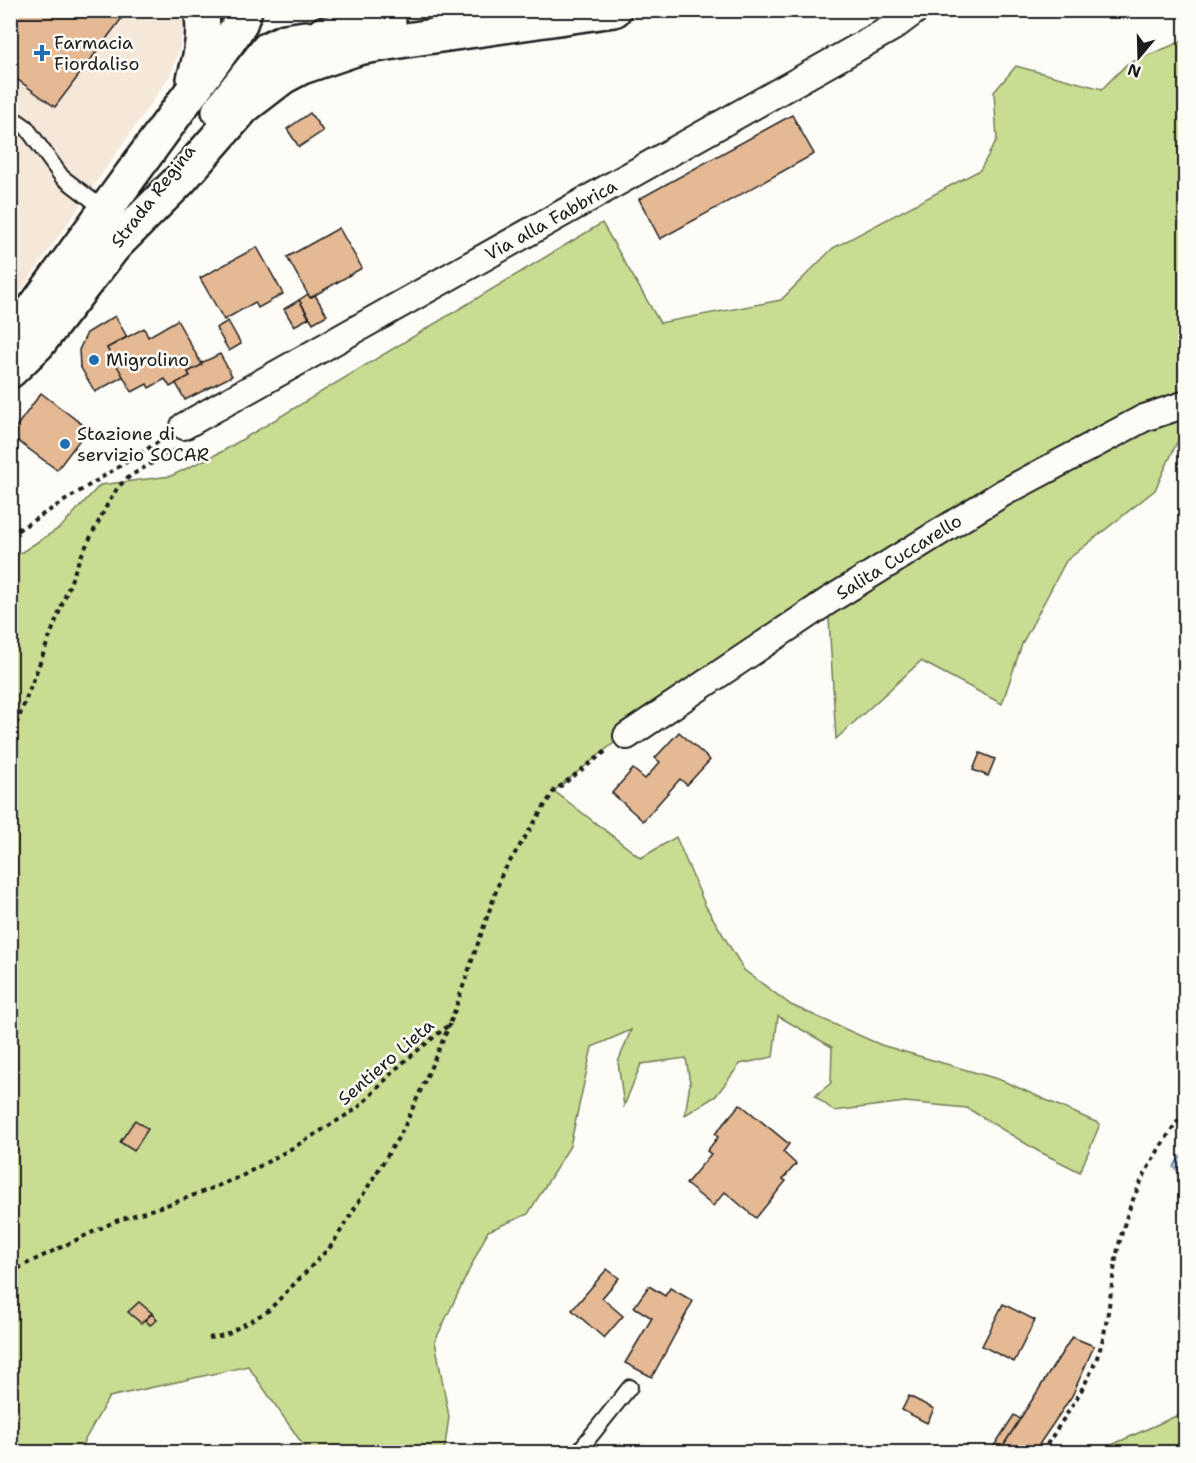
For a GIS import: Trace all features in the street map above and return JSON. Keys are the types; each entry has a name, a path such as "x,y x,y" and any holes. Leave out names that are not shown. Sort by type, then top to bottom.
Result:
{"main road":[{"path":"181,107 192,84 201,53 204,30 201,10"},
{"path":"10,344 240,24 245,10"},
{"path":"253,10 270,29 287,36 314,36 338,24 349,10"},
{"name":"Strada Regina","path":"10,371 38,344 268,49 285,41 370,23 468,10"},
{"path":"111,249 181,179 244,107 283,77 303,67 358,48 614,10"}],"street":[{"name":"Via alla Fabbrica","path":"181,437 892,28 916,10"},
{"name":"Salita Cuccarello","path":"627,736 828,601 1003,493 1144,418 1185,404"}],"lane":[{"path":"10,116 26,127 62,177 105,210"},
{"path":"578,1452 630,1387"}],"path":[{"path":"10,535 181,437"},
{"path":"10,741 80,561 107,505 118,487 181,437"},
{"name":"Sentiero Lieta","path":"10,1273 116,1221 179,1201 240,1177 358,1108 399,1065 450,1024 502,874 554,791 627,736"},
{"path":"209,1338 225,1335 268,1311 332,1245 403,1130 450,1024"},
{"path":"1042,1452 1087,1380 1100,1347 1117,1251 1128,1210 1140,1180 1161,1143 1185,1110"}],"shaded area":[{"path":"11,11 183,11 183,30 179,51 170,76 11,305"}],"green space":[{"path":"1185,40 1185,425 1155,490 1066,561 1022,644 1002,704 921,661 836,739 828,602 660,706 554,791 641,858 676,837 705,905 744,970 791,1005 881,1045 1001,1080 1100,1124 1080,1172 1038,1151 967,1108 905,1102 834,1111 815,1096 831,1083 832,1047 778,1016 773,1057 740,1064 716,1096 685,1115 690,1083 686,1058 641,1064 624,1106 618,1062 631,1030 592,1047 570,1146 528,1214 488,1231 435,1341 449,1417 444,1452 308,1452 248,1366 109,1397 78,1452 11,1452 11,559 61,527 100,485 171,476 223,451 602,223 660,323 781,300 833,248 980,170 997,139 994,92 1016,66 1102,89 1127,64"},
{"path":"1185,1412 1185,1452 1096,1452"}],"water":[{"path":"1185,1151 1185,1177 1173,1167"}],"building":[{"path":"10,10 128,10 55,107 10,74"},
{"path":"310,113 323,131 299,147 287,129"},
{"path":"792,115 814,154 660,239 639,199"},
{"path":"10,228 18,233 10,243"},
{"path":"339,228 362,268 310,298 287,257"},
{"path":"257,247 283,294 258,308 255,302 224,320 200,278"},
{"path":"308,294 310,298 315,295 327,315 313,323 299,300"},
{"path":"299,300 309,318 294,326 284,309"},
{"path":"115,316 127,337 107,348 124,376 95,392 80,366 79,350 87,333"},
{"path":"177,320 202,365 188,372 190,376 170,387 165,379 149,388 147,384 132,392 107,348 144,328 148,337"},
{"path":"228,321 241,344 229,351 216,328"},
{"path":"220,354 232,376 185,400 176,383 190,376 188,372 202,365 201,363"},
{"path":"41,393 88,429 57,470 10,435"},
{"path":"679,732 710,760 687,785 680,779 643,821 612,793 633,769 645,779 660,762 655,758"},
{"path":"980,753 995,759 988,776 973,770"},
{"path":"740,1104 789,1144 783,1152 796,1164 783,1179 786,1181 756,1218 725,1192 713,1206 686,1184 711,1154 707,1151 718,1137 715,1134"},
{"path":"135,1120 148,1129 134,1151 120,1142"},
{"path":"607,1269 619,1278 602,1298 623,1316 604,1338 572,1310"},
{"path":"649,1286 665,1296 670,1288 693,1301 652,1377 625,1363 652,1318 634,1307"},
{"path":"139,1302 152,1313 141,1323 128,1312"},
{"path":"1003,1304 1035,1320 1014,1362 982,1346"},
{"path":"152,1314 157,1320 150,1325 145,1320"},
{"path":"1072,1337 1094,1346 1072,1396 1034,1452 999,1452"},
{"path":"909,1396 934,1409 927,1423 902,1410"},
{"path":"1014,1415 1020,1419 999,1452 990,1452"}],"place":[{"name":"Farmacia Fiordaliso","path":"42,53"},
{"name":"Migrolino","path":"94,360"},
{"name":"Stazione di servizio SOCAR","path":"65,444"}]}
